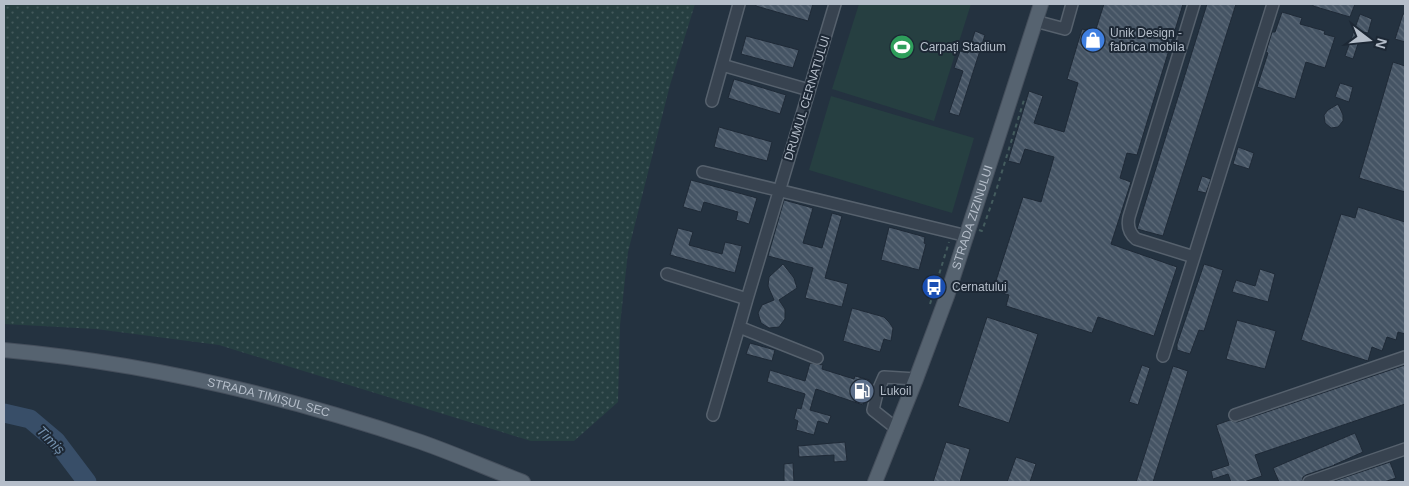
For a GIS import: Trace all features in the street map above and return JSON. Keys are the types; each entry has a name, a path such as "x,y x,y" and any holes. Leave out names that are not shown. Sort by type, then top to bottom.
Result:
{"main road":[{"name":"STRADA ZIZINULUI","path":"875,482 916,379 967,236 1041,4"},
{"name":"STRADA TIMIȘUL SEC","path":"4,350 109,363 189,378 273,397 348,418 423,443 523,482"}],"street":[{"path":"712,102 738,4"},
{"name":"DRUMUL CERNATULUI","path":"713,415 835,4"},
{"path":"1035,21 1064,29 1072,4"},
{"path":"1194,4 1129,217 1128,226 1130,233 1136,239 1194,257"},
{"path":"1163,356 1273,4"},
{"path":"722,65 809,90"},
{"path":"704,172 967,236"},
{"path":"667,274 748,299"},
{"path":"739,327 817,358"},
{"path":"1235,415 1405,357"},
{"path":"897,429 873,410 877,394 884,377 916,379"},
{"path":"1309,482 1405,449"}],"green space":[{"path":"4,4 695,4 670,85 628,252 620,325 618,402 574,441 531,441 219,345 96,329 4,324"},
{"name":"Carpați Stadium","path":"859,4 971,4 934,121 832,89"},
{"path":"831,96 974,138 952,213 809,170"}],"building":[{"path":"756,4 813,4 808,21 756,6"},
{"path":"1104,4 1183,4 1137,155 1127,153 1120,178 1131,182 1111,244 1177,267 1154,336 1098,317 1092,333 1006,306 1009,295 993,290 1023,197 1041,202 1054,157 1025,149 1020,164 1008,161 1029,91 1043,96 1034,123 1064,132 1078,83 1067,79 1082,29 1095,32"},
{"path":"1207,4 1236,4 1163,236 1137,229"},
{"path":"1313,4 1355,4 1350,17 1313,6"},
{"path":"1282,12 1302,18 1300,24 1325,31 1324,34 1335,37 1325,68 1306,62 1295,99 1257,87 1268,53 1266,52 1272,32 1275,32"},
{"path":"1360,14 1372,19 1368,33 1362,32 1353,59 1345,56"},
{"path":"1403,14 1405,14 1405,42 1395,39"},
{"path":"975,31 985,35 959,116 949,113 963,71 954,68 960,51 968,53"},
{"path":"746,36 799,50 793,68 741,54"},
{"path":"1393,62 1405,66 1405,192 1359,178"},
{"path":"734,79 786,95 780,114 728,98"},
{"path":"1340,83 1353,87 1349,102 1335,97"},
{"path":"1338,104 1343,115 1343,121 1338,127 1331,128 1325,123 1324,115"},
{"path":"719,127 772,142 767,161 714,147"},
{"path":"1238,147 1254,153 1249,169 1233,164"},
{"path":"1202,176 1211,179 1206,193 1197,191"},
{"path":"691,180 757,198 749,224 736,220 738,212 704,202 701,212 683,207"},
{"path":"784,200 813,208 803,243 822,248 832,213 842,216 825,278 848,284 842,307 805,298 813,268 768,256"},
{"path":"1358,207 1405,222 1405,334 1398,332 1396,340 1387,337 1382,351 1372,347 1368,361 1301,340 1341,214 1355,218"},
{"path":"889,227 925,237 924,243 926,244 919,270 881,260"},
{"path":"678,228 693,232 689,245 722,254 725,242 742,246 735,273 670,255"},
{"path":"783,264 794,278 797,288 779,300 785,309 785,319 779,327 769,328 761,323 758,313 762,305 774,300 768,286 769,277"},
{"path":"1204,264 1223,270 1204,331 1199,330 1190,354 1177,350 1177,344"},
{"path":"1260,269 1275,274 1268,302 1232,292 1236,280 1255,286"},
{"path":"852,308 884,317 893,328 891,341 884,339 880,352 843,341"},
{"path":"987,317 1038,334 1009,423 958,406"},
{"path":"1237,320 1276,331 1265,369 1226,359"},
{"path":"750,343 775,350 772,361 746,354"},
{"path":"810,363 823,365 822,369 854,379 855,376 870,380 863,405 816,389 810,410 831,416 828,424 818,421 814,435 796,430 798,421 794,419 797,408 801,409 805,394 767,382 770,370 805,381"},
{"path":"1142,365 1150,368 1138,405 1129,402"},
{"path":"1405,365 1405,404 1255,455 1262,476 1244,482 1231,482 1228,474 1213,479 1211,471 1229,465 1216,425 1230,420 1237,422"},
{"path":"1173,366 1188,371 1153,482 1136,482"},
{"path":"1355,433 1363,452 1335,465 1306,475 1303,477 1302,482 1279,482 1273,468"},
{"path":"845,442 847,461 834,462 834,455 799,457 798,446"},
{"path":"946,442 970,449 960,482 933,482"},
{"path":"1016,457 1036,464 1030,482 1007,482"},
{"path":"1390,462 1396,478 1384,482 1331,482"},
{"path":"793,463 794,482 784,482 784,464"}],"waterway":[{"name":"Timiș","path":"4,413 30,419 56,441 87,482"}],"place":[{"name":"Unik Design - fabrica mobila","path":"1093,40"},
{"name":"Carpați Stadium","path":"902,47"},
{"name":"Cernatului","path":"934,287"},
{"name":"Lukoil","path":"862,391"}]}
